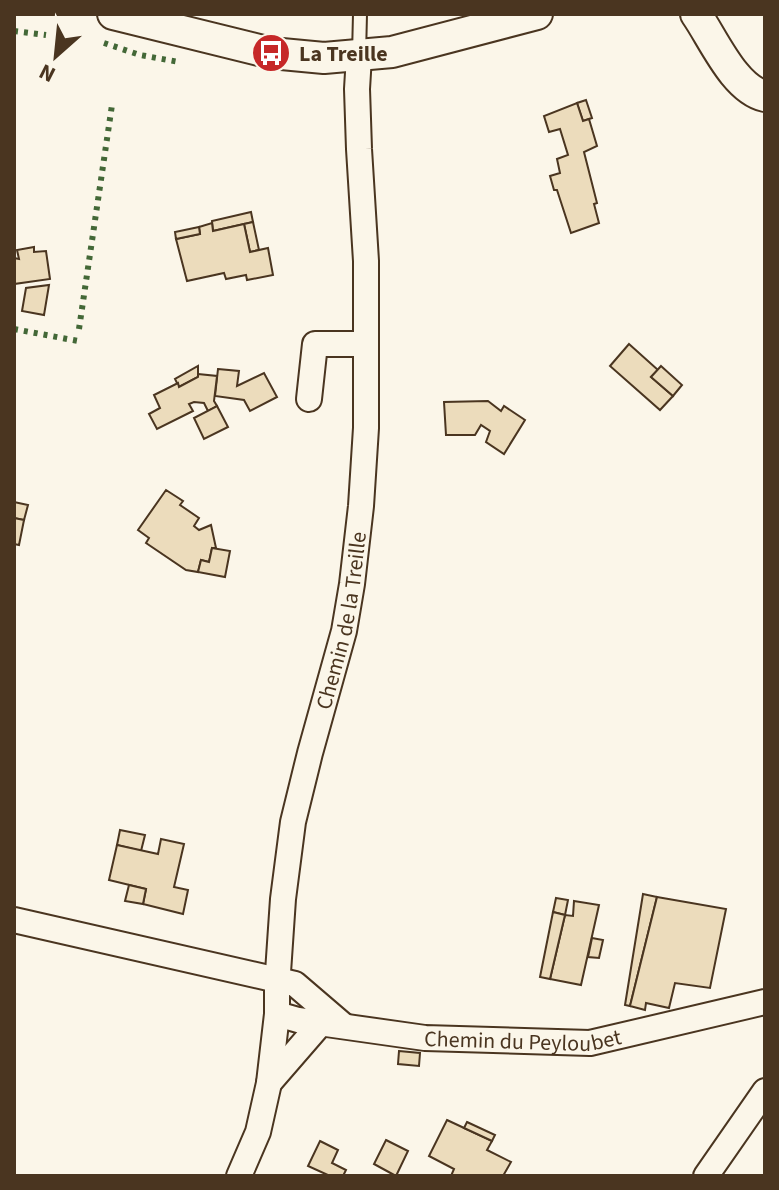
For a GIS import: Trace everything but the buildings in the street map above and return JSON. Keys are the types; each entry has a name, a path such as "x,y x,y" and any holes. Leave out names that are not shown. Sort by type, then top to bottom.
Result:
{"street":[{"path":"113,14 271,53 324,58 414,48 472,24 537,14"},
{"path":"696,14 735,75 765,96"},
{"name":"Chemin de la Treille","path":"239,1176 258,1132 269,1083 277,1014 283,899 293,822 344,631 361,506 366,428 366,261 357,89 359,56"},
{"path":"309,399 315,344 366,344"},
{"path":"14,920 295,984 332,1024 269,1083"},
{"name":"Chemin du Peyloubet","path":"277,1014 298,1020 425,1038 590,1043 765,1002"},
{"path":"706,1176 765,1091"}],"lane":[{"path":"359,56 360,14"}],"hedge":[{"path":"14,31 46,35"},
{"path":"104,43 140,55 179,62"},
{"path":"79,329 112,105"},
{"path":"14,329 78,341"}],"place":[{"name":"La Treille","path":"271,53"}]}
